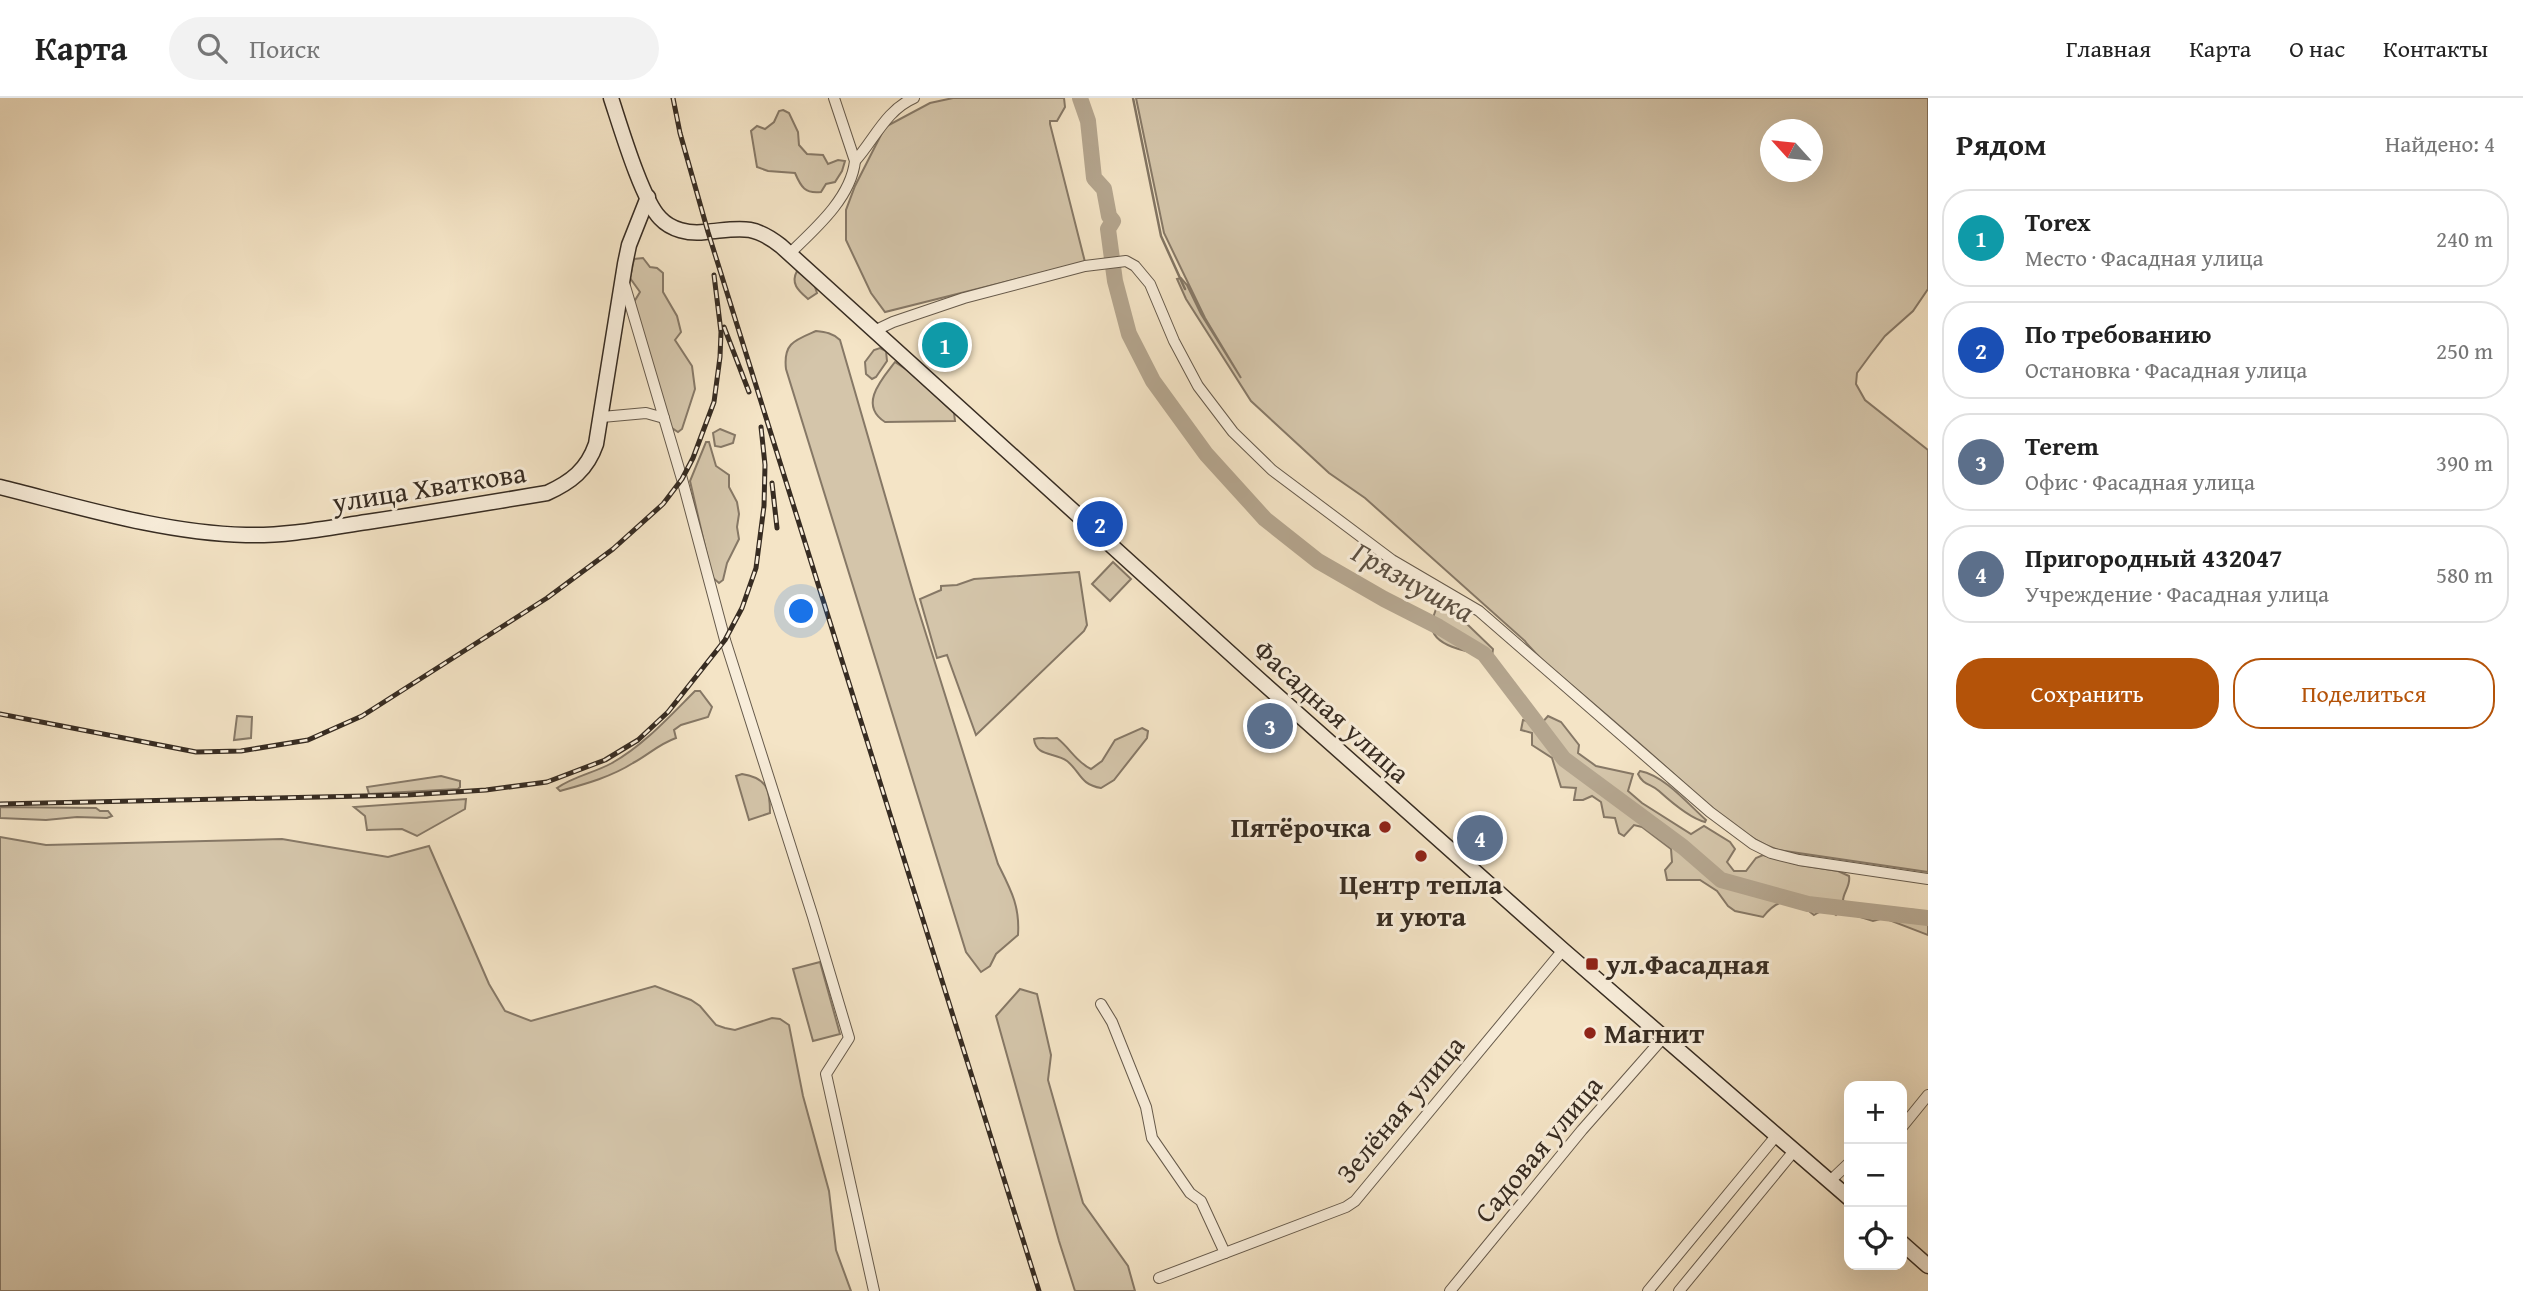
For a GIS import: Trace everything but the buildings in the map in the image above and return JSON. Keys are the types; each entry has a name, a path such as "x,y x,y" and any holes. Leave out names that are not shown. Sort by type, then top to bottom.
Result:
{"main road":[{"name":"Фасадная улица","path":"611,98 635,167 661,220 679,230 703,233 735,228 752,229 767,236 789,254 1244,666 1663,1038 1844,1194"},
{"name":"улица Хваткова","path":"0,487 105,513 201,532 246,535 293,534 547,493 574,479 588,462 596,444 629,245 648,197"},
{"path":"1907,1248 1928,1266"}],"street":[{"path":"789,254 823,220 846,187 854,170 855,160 834,98"},
{"path":"855,160 882,124 914,98"},
{"path":"874,331 964,298 1085,266 1126,261 1135,266 1150,284 1174,341 1198,386 1233,432 1272,470 1392,560 1479,611 1710,812 1753,845 1771,853 1799,860 1928,879"},
{"path":"623,279 725,640 849,1038 826,1074 874,1291"},
{"path":"602,417 646,413 664,418"},
{"name":"Зелёная улица","path":"1159,1278 1346,1207 1355,1201 1563,950"},
{"path":"1101,1004 1112,1022 1146,1107 1152,1138 1182,1184 1190,1194 1201,1201 1225,1253"},
{"name":"Садовая улица","path":"1450,1291 1582,1130 1663,1038"},
{"path":"1907,1121 1928,1095"},
{"path":"1648,1291 1776,1136"},
{"path":"1679,1291 1794,1151"},
{"path":"1830,1181 1844,1168"}],"shaded area":[{"path":"953,98 1064,98 1065,107 1057,121 1050,121 1050,124 1085,262 885,312 871,293 846,240 846,210 885,127 930,103"},
{"path":"1136,98 1928,98 1928,289 1913,311 1885,336 1871,354 1857,373 1856,384 1865,400 1928,450 1928,872 1778,850 1763,844 1734,825 1545,663 1525,641 1365,498 1329,473 1251,401 1186,299 1177,279 1181,278 1187,285 1201,314 1241,378 1205,318 1164,233"},
{"path":"779,111 789,113 798,132 799,145 807,154 823,155 828,164 838,160 845,161 835,182 826,184 821,192 811,192 804,188 795,173 768,171 757,167 751,131 757,126 765,129 774,122"},
{"path":"643,258 650,267 663,273 663,292 677,316 681,332 675,340 692,366 695,389 682,429 678,432 669,426 634,302 640,292 630,278 634,259"},
{"path":"797,271 814,284 817,293 808,299 795,283"},
{"path":"816,331 832,334 840,340 915,599 998,864 1016,907 1018,935 996,954 990,966 981,972 966,952 786,369 786,353 792,344"},
{"path":"880,348 886,351 887,361 872,379 866,374 865,362 874,350"},
{"path":"895,362 913,374 954,413 955,421 885,422 877,415 873,408 875,392"},
{"path":"720,429 735,435 733,443 715,446 713,433"},
{"path":"706,442 709,442 716,466 729,475 729,487 737,502 739,514 739,539 727,563 723,580 719,583 712,577 690,481"},
{"path":"1113,562 1131,579 1110,601 1092,584"},
{"path":"1079,572 1087,625 1084,631 976,735 947,655 937,658 920,599 941,590 941,586 957,585 974,579"},
{"path":"1441,602 1493,649 1492,656 1455,648 1439,639 1432,625 1438,603"},
{"path":"695,691 700,691 712,707 708,717 681,725 674,730 676,738 616,772 560,791 557,788 605,766 635,748"},
{"path":"237,716 252,717 251,738 234,740"},
{"path":"1548,716 1561,722 1579,745 1578,753 1596,766 1633,774 1628,791 1642,803 1691,834 1704,826 1730,842 1735,849 1727,862 1734,871 1746,871 1756,858 1763,855 1838,871 1849,876 1843,901 1869,907 1920,912 1923,921 1928,924 1928,935 1884,918 1873,921 1841,911 1836,915 1825,911 1814,915 1808,905 1794,902 1773,906 1763,917 1735,911 1717,891 1700,880 1667,880 1665,870 1672,862 1671,849 1642,827 1634,825 1624,836 1619,833 1615,818 1604,817 1601,802 1592,796 1574,800 1576,788 1561,787 1552,758 1532,745 1532,733 1521,730 1523,720 1541,724"},
{"path":"1142,728 1148,731 1147,738 1114,780 1101,788 1084,781 1067,761 1038,749 1034,739 1057,738 1081,763 1091,769 1102,761 1115,740"},
{"path":"1640,771 1667,784 1706,820 1705,822 1686,813 1645,782 1638,774"},
{"path":"742,774 757,778 765,786 770,813 749,820 736,776"},
{"path":"441,776 460,781 460,787 369,794 367,787"},
{"path":"466,799 465,809 417,836 402,829 367,830 365,816 354,807"},
{"path":"0,807 96,808 108,811 112,816 46,820 0,818"},
{"path":"0,837 46,845 282,839 388,857 429,846 489,984 505,1011 531,1021 655,986 691,1000 700,1006 716,1025 725,1028 735,1030 772,1018 780,1019 789,1025 803,1096 829,1191 836,1250 851,1291 0,1291"},
{"path":"820,962 840,1034 813,1041 793,969"},
{"path":"1020,989 1037,994 1051,1055 1048,1080 1083,1203 1128,1266 1135,1291 1075,1291 996,1016"}],"waterway":[{"name":"Грязнушка","path":"1080,98 1088,121 1094,178 1104,189 1109,216 1113,221 1108,229 1115,281 1129,334 1153,381 1206,454 1265,519 1318,561 1484,654 1564,759 1683,847 1721,880 1808,904 1928,918"},
{"path":"1133,98 1161,236 1185,289"}],"railway":[{"path":"673,98 708,232 1039,1291"},
{"path":"0,714 196,752 241,751 308,740 362,716 547,598 613,549 663,504 682,479 693,458 714,402 721,332 714,275"},
{"path":"724,327 749,392"},
{"path":"0,804 407,795 486,790 547,782 605,760 638,740 668,712 725,640 742,608 756,568 764,506 765,465 761,427"},
{"path":"772,483 777,528"}],"place":[{"name":"Torex","path":"945,345"},
{"name":"По требованию","path":"1100,524"},
{"name":"Terem","path":"1270,726"},
{"name":"Пятёрочка","path":"1385,827"},
{"name":"Пригородный 432047","path":"1480,838"},
{"name":"Центр тепла и уюта","path":"1421,856"},
{"name":"ул.Фасадная","path":"1592,964"},
{"name":"Магнит","path":"1590,1033"}]}
